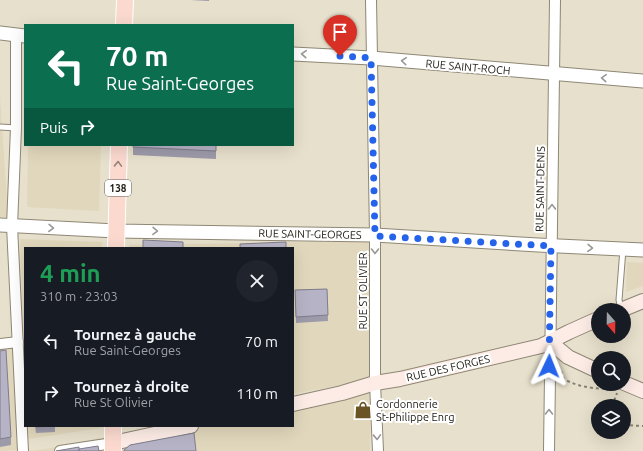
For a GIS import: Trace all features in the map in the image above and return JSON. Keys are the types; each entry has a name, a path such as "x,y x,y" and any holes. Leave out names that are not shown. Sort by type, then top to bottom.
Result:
{"main road":[{"path":"124,24 125,0"},
{"name":"138","path":"116,247 119,146"},
{"path":"631,306 643,301"},
{"name":"RUE DES FORGES","path":"294,404 342,393 375,383 400,379 532,348 550,342 591,322"},
{"path":"550,342 568,357 591,368"},
{"path":"631,389 643,391"},
{"path":"113,427 113,447 187,427"}],"street":[{"name":"RUE ST OLIVIER","path":"371,0 375,236 375,383 378,451"},
{"name":"RUE SAINT-DENIS","path":"549,451 555,0"},
{"path":"0,33 20,35 16,128 6,226 18,342 24,451"},
{"name":"RUE SAINT-ROCH","path":"294,54 371,58 643,80"},
{"name":"RUE SAINT-GEORGES","path":"6,226 116,231 375,236 643,250"},
{"path":"0,344 18,342"},
{"path":"60,451 113,447"}],"lane":[{"path":"0,127 16,128"},
{"path":"620,303 623,249"}],"path":[{"path":"560,371 564,379 577,385 591,388"},
{"path":"631,426 643,426"}],"shaded area":[{"path":"0,95 8,217 0,217"},
{"path":"28,146 101,146 99,211 27,207"},
{"path":"20,239 102,242 102,247 24,247 24,344"},
{"path":"369,241 369,380 294,394 294,247 129,247 129,245"},
{"path":"627,262 643,263 643,286 626,292"},
{"path":"16,344 22,450 0,451 0,346"},
{"path":"370,387 370,451 117,451 117,437 168,427 294,427 294,402"},
{"path":"27,427 101,427 101,428 28,439"},
{"path":"105,437 105,451 30,451 46,449"}],"building":[{"path":"216,146 216,151 133,147"},
{"path":"143,240 183,242 183,247 143,247"},
{"path":"286,242 286,247 240,247 240,244"},
{"path":"327,289 328,315 296,317 295,290"},
{"path":"6,350 11,437 0,439 0,351"},
{"path":"194,433 196,451 124,451 130,445"},
{"path":"98,446 99,451 79,451 79,449"},
{"path":"79,447 79,451 56,451"}],"place":[{"name":"Cordonnerie St-Philippe Enrg","path":"363,410"}],"route":[{"path":"340,56 371,58 375,236 551,246 551,332 549,366"}]}
